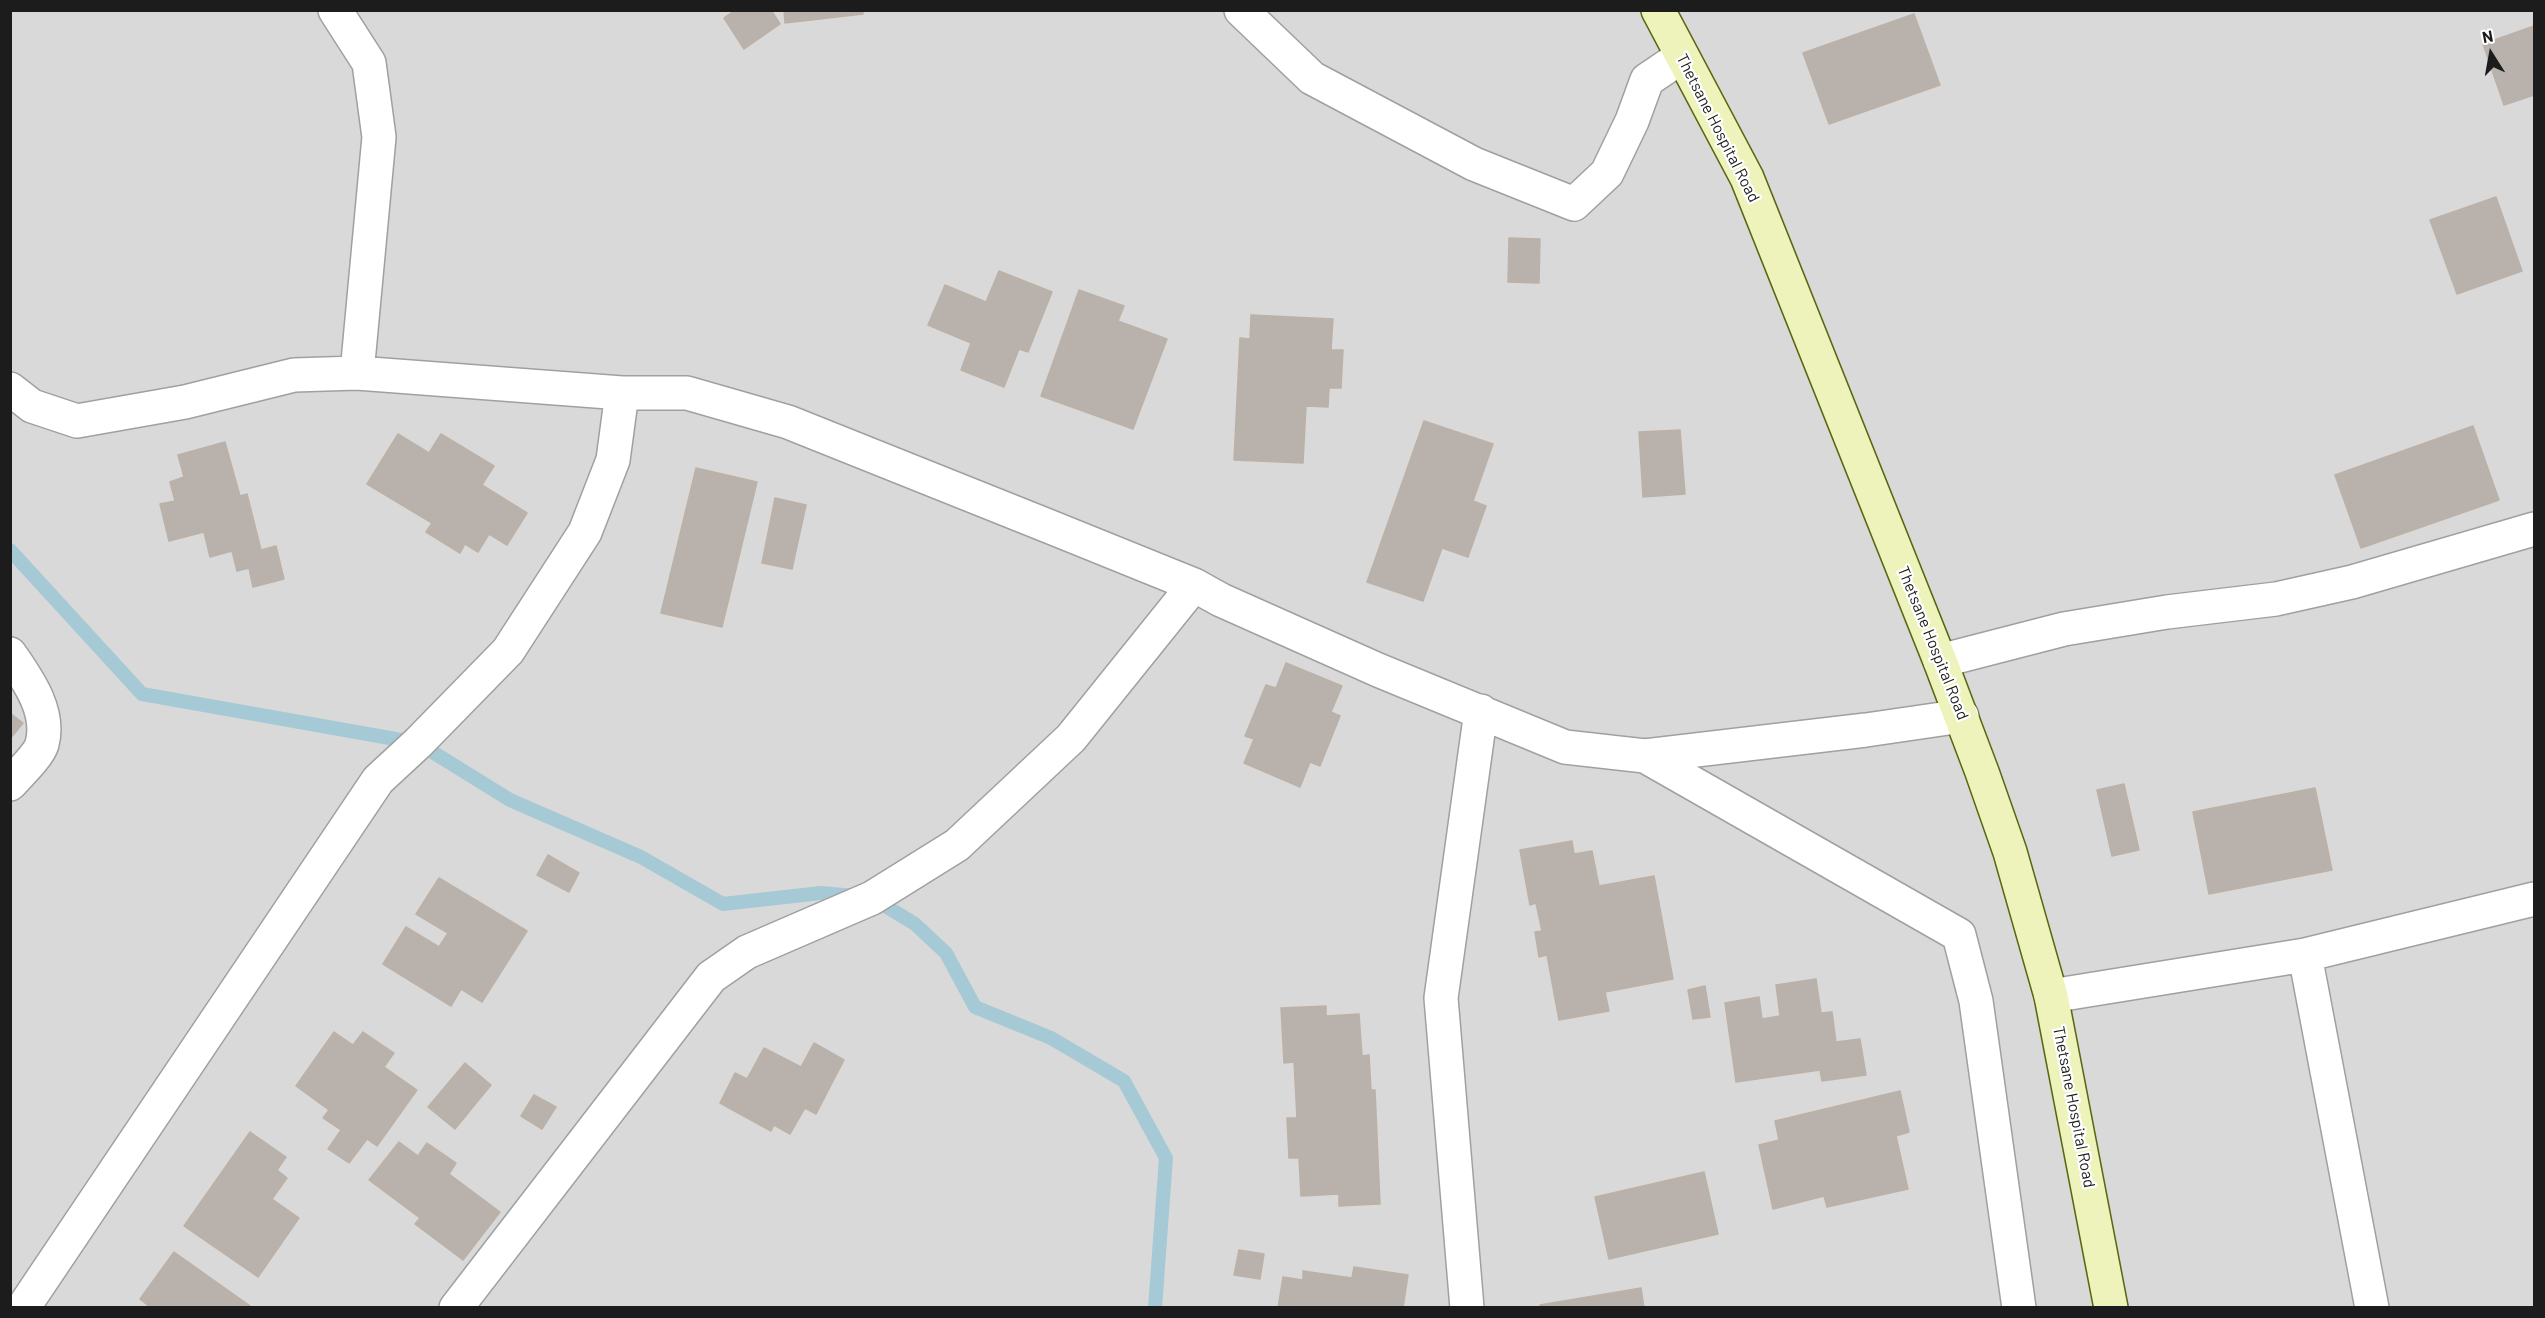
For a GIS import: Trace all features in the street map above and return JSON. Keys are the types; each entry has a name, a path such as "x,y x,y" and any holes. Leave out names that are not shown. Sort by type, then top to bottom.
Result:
{"main road":[{"name":"Thetsane Hospital Road","path":"1658,10 1747,178 1941,661 2010,852 2051,996 2111,1308"}],"street":[{"path":"335,10 369,63 379,137 357,373"},
{"path":"1241,10 1312,78 1474,164 1574,204 1607,173 1632,121 1647,80 1682,57"},
{"path":"10,389 32,406 77,421 185,402 294,375 357,373 622,393 687,393 788,422 1194,585 1221,600 1378,670 1565,747 1645,756 1866,730 1962,716"},
{"path":"23,1308 378,780 418,743 508,651 585,532 613,460 622,393"},
{"path":"1941,661 2064,629 2167,612 2277,598 2352,582 2535,529"},
{"path":"456,1308 711,977 747,952 872,898 957,844 1071,738 1194,585"},
{"path":"10,654 33,687 43,722 42,745 10,784"},
{"path":"1467,1308 1441,998 1481,711"},
{"path":"1645,756 1959,935 1976,1001 2019,1308"},
{"path":"2051,996 2305,955 2535,899"},
{"path":"2305,955 2372,1308"}],"shaded area":[{"path":"11,11 2534,11 2534,1307 11,1307"}],"building":[{"path":"735,10 771,10 780,24 744,49 724,18"},
{"path":"784,10 863,10 863,14 785,23"},
{"path":"1914,14 1940,85 1829,124 1803,53"},
{"path":"2534,26 2534,95 2504,105 2483,44"},
{"path":"2496,197 2522,271 2457,294 2430,220"},
{"path":"1509,238 1540,239 1539,283 1508,282"},
{"path":"999,271 1052,292 1028,352 1019,349 1004,387 961,370 971,343 928,325 945,285 986,302"},
{"path":"1079,290 1124,306 1118,321 1167,339 1133,429 1041,396"},
{"path":"1251,315 1333,319 1331,350 1343,350 1341,388 1329,388 1328,407 1306,406 1303,463 1234,460 1240,338 1250,339"},
{"path":"1424,421 1493,444 1473,501 1486,506 1468,557 1442,548 1423,601 1367,582"},
{"path":"2473,426 2499,500 2361,548 2335,475"},
{"path":"1680,430 1685,494 1643,497 1639,432"},
{"path":"398,434 429,453 441,434 494,466 482,485 527,513 507,545 489,534 478,552 465,544 460,553 426,532 432,523 367,484"},
{"path":"225,442 240,496 247,494 261,550 276,546 284,579 253,587 249,568 237,571 232,551 210,557 204,532 169,541 160,504 175,501 170,482 184,477 178,455"},
{"path":"696,468 757,482 722,627 661,613"},
{"path":"775,498 806,505 792,569 762,563"},
{"path":"1286,663 1342,686 1331,712 1340,716 1320,766 1310,762 1300,787 1244,763 1254,739 1245,736 1266,685 1276,688"},
{"path":"10,713 23,723 10,739"},
{"path":"2124,784 2139,850 2112,856 2097,790"},
{"path":"2315,788 2332,870 2209,894 2193,812"},
{"path":"1572,841 1574,854 1592,851 1599,886 1654,876 1673,979 1605,992 1609,1011 1559,1020 1547,955 1539,957 1535,932 1542,931 1536,903 1530,905 1520,850"},
{"path":"548,855 579,873 569,892 537,875"},
{"path":"439,878 527,931 482,1002 461,989 451,1006 383,964 406,927 439,947 448,933 416,914"},
{"path":"1816,979 1821,1013 1832,1012 1836,1042 1860,1039 1866,1075 1822,1081 1820,1070 1736,1082 1725,1003 1759,997 1762,1019 1780,1016 1776,985"},
{"path":"1705,986 1710,1017 1693,1019 1688,990"},
{"path":"1326,1006 1326,1016 1359,1014 1362,1056 1369,1055 1371,1090 1375,1090 1380,1204 1339,1206 1339,1194 1301,1196 1299,1158 1289,1158 1287,1118 1297,1118 1294,1062 1284,1063 1281,1008"},
{"path":"334,1032 353,1045 363,1032 394,1053 384,1067 417,1090 377,1146 367,1139 349,1163 328,1149 341,1130 323,1118 329,1110 296,1086"},
{"path":"814,1043 844,1060 816,1114 805,1108 790,1134 774,1125 771,1131 720,1103 735,1073 747,1079 764,1048 801,1067"},
{"path":"465,1063 491,1085 455,1129 428,1107"},
{"path":"1900,1091 1909,1132 1896,1136 1908,1189 1827,1207 1824,1196 1773,1209 1759,1145 1779,1140 1775,1121"},
{"path":"534,1095 556,1107 542,1129 521,1116"},
{"path":"250,1132 286,1157 277,1170 287,1178 272,1199 299,1218 258,1277 184,1226"},
{"path":"399,1142 418,1156 427,1143 456,1163 449,1174 500,1212 463,1260 415,1224 420,1218 369,1180"},
{"path":"1704,1172 1718,1234 1609,1259 1595,1197"},
{"path":"1239,1250 1264,1254 1260,1279 1234,1275"},
{"path":"174,1252 253,1308 151,1308 140,1299"},
{"path":"1354,1267 1408,1275 1403,1308 1278,1308 1283,1277 1303,1280 1303,1271 1352,1278"},
{"path":"1641,1288 1644,1308 1541,1308 1540,1305"}],"waterway":[{"path":"10,550 142,694 418,743 510,800 641,857 723,904 821,893 855,896"},
{"path":"874,899 915,924 946,953 975,1007 1051,1038 1124,1081 1166,1158 1155,1308"}]}
